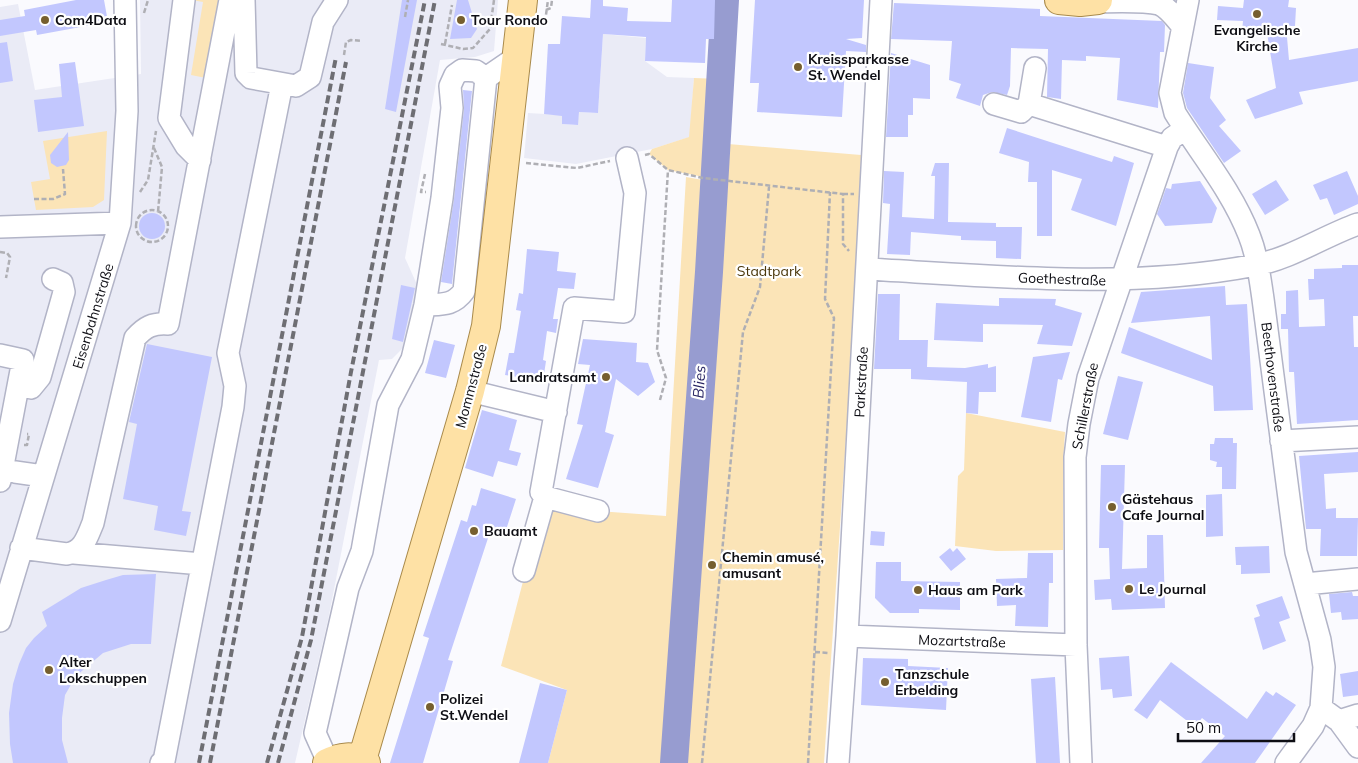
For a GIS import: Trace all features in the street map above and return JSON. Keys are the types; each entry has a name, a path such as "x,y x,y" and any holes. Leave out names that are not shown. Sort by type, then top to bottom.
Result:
{"main road":[{"name":"Mommstraße","path":"328,763 344,757 364,761 472,384 486,326 518,56 538,8"},
{"path":"507,138 526,74 538,8"}],"street":[{"name":"Eisenbahnstraße","path":"0,622 120,223 127,111 125,0"},
{"path":"184,0 169,106 169,118 174,130 200,160"},
{"path":"74,553 84,544 92,523 135,338 145,327 168,324 230,0"},
{"path":"244,0 246,73 251,78 296,86 310,77 323,22 336,0"},
{"name":"Parkstraße","path":"838,763 847,636 881,0"},
{"name":"Beethovenstraße","path":"1188,0 1170,93 1175,113 1237,210 1250,236 1258,265 1296,552 1320,640 1324,675 1321,708 1313,726 1286,763"},
{"path":"1083,1 1160,4 1171,12 1182,26"},
{"path":"425,305 449,304 457,300 464,291 486,78 518,56"},
{"path":"994,104 1021,112 1029,104 1035,68"},
{"path":"328,763 315,733 348,588 362,551 388,405 412,359 425,305 442,198 452,108 451,81 462,70 476,71 486,78"},
{"path":"161,763 164,761 178,697 233,407 235,386 228,353 282,84"},
{"path":"1029,104 1167,147"},
{"name":"Schillerstraße","path":"1081,763 1076,645 1075,457 1079,424 1088,378 1167,147 1172,138 1185,130"},
{"path":"524,571 544,498 541,492 574,308 624,312 635,193 627,158"},
{"path":"0,227 120,223"},
{"name":"Goethestraße","path":"867,263 1084,281 1122,281 1258,265 1304,248 1358,224"},
{"path":"32,388 40,376 64,292 62,283 53,279"},
{"path":"0,355 23,360 7,476 43,476"},
{"path":"472,384 557,404"},
{"path":"1281,440 1358,437"},
{"path":"544,498 598,512"},
{"path":"21,548 67,554 74,553 202,564"},
{"path":"1305,584 1358,579"},
{"name":"Mozartstraße","path":"847,636 1076,645"},
{"path":"1321,708 1349,718 1358,747"}],"path":[{"path":"405,17 408,0"},
{"path":"452,5 443,44 463,49 474,48 490,29 494,0"},
{"path":"538,8 548,0"},
{"path":"538,8 551,8 552,0"},
{"path":"344,55 346,42 351,40 362,41"},
{"path":"120,223 135,208 136,199 148,180 162,113 169,106"},
{"path":"154,147 162,167 158,212"},
{"path":"520,162 577,168 649,154 668,170 703,178 768,187 843,194 843,244 846,251 867,263"},
{"path":"34,199 53,199 64,194 62,169"},
{"path":"660,400 666,378 657,350 668,170"},
{"path":"702,763 743,332 760,287 768,187"},
{"path":"808,763 834,318 825,299 830,192"},
{"path":"148,210 158,212 166,219 166,234 158,241 143,240 136,232 139,216 148,210"},
{"path":"0,252 7,253 10,257 6,278"}],"shaded area":[{"path":"140,0 498,0 494,51 475,57 440,60 405,258 419,289 408,343 392,359 379,360 328,620 295,763 0,763 0,7 18,4 35,90 141,74"},
{"path":"603,34 646,38 645,61 667,77 694,78 690,137 652,149 576,164 524,158 528,113 562,115 562,124 577,125 579,112 598,113"}],"green space":[{"path":"192,0 222,0 206,78 191,75 203,2"},
{"path":"694,78 720,79 714,179 668,170 649,154 652,149 689,137"},
{"path":"107,131 104,200 93,207 36,210 31,182 50,179 43,141"},
{"name":"Stadtpark","path":"728,144 861,155 858,261 824,763 548,763 567,690 501,666 545,497 598,511 666,516 686,177 726,184"},
{"path":"966,413 1065,432 1063,550 996,551 955,546 958,476 964,470"}],"building":[{"path":"76,0 104,0 108,22 37,35 36,30 0,36 0,20 25,16 24,10"},
{"path":"402,0 417,0 396,112 385,109"},
{"name":"Tour Rondo","path":"457,0 468,0 477,29 471,38 450,39"},
{"path":"591,0 603,0 603,6 628,8 627,21 671,22 672,0 715,0 714,39 706,39 705,63 645,61 646,37 603,34 598,113 579,112 578,125 562,124 562,116 544,114 548,44 560,44 562,16 590,18"},
{"name":"Kreissparkasse St. Wendel","path":"755,0 864,0 862,38 846,39 866,45 866,52 846,51 842,117 757,112 759,83 750,83"},
{"path":"1244,0 1289,0 1288,7 1296,8 1295,26 1286,26 1289,60 1358,48 1358,81 1299,92 1303,104 1255,119 1246,100 1276,88 1267,33 1242,31 1243,21 1217,20 1218,6 1243,8"},
{"path":"894,3 1040,9 1040,16 1162,21 1165,25 1164,52 1160,52 1158,108 1117,100 1120,58 1086,56 1086,61 1062,60 1061,99 1047,97 1048,49 1011,48 1010,86 1007,95 992,92 983,95 980,106 956,98 961,84 949,80 952,41 891,39"},
{"path":"7,42 13,81 0,83 0,43"},
{"path":"891,53 930,65 930,99 913,98 913,115 908,115 908,137 886,137"},
{"path":"75,62 84,126 38,132 34,100 62,97 59,64"},
{"path":"1188,63 1214,67 1210,98 1226,120 1219,126 1241,151 1224,163 1187,108 1183,93"},
{"path":"463,90 472,91 452,284 441,282 454,199 464,109"},
{"path":"1007,128 1112,162 1114,156 1134,163 1116,226 1071,210 1082,179 1052,170 1052,236 1037,236 1037,182 1028,182 1029,162 999,153"},
{"path":"68,132 69,160 66,165 57,167 51,163 50,155"},
{"path":"935,163 949,163 948,222 996,223 996,227 1022,227 1021,259 996,258 996,241 961,240 961,236 911,232 910,255 887,254 890,204 883,203 884,171 904,172 902,217 934,219 935,176 931,176"},
{"path":"1347,171 1358,196 1358,204 1334,215 1327,198 1320,200 1313,185"},
{"path":"1276,180 1289,200 1265,215 1252,194"},
{"path":"1200,181 1217,208 1212,223 1165,226 1157,214 1166,188 1171,189 1172,184"},
{"path":"152,213 161,217 165,226 161,235 152,239 143,235 139,226 143,217"},
{"name":"Landratsamt","path":"527,249 559,252 557,271 576,273 574,289 558,288 553,319 558,319 556,333 547,331 543,360 546,361 543,381 505,375 509,353 514,353 521,311 516,310 519,293 523,294"},
{"path":"1342,265 1358,265 1358,316 1353,316 1354,347 1358,347 1358,420 1297,424 1294,372 1289,372 1288,329 1281,329 1281,314 1286,314 1286,291 1298,290 1299,327 1325,326 1324,299 1309,300 1308,279 1314,279 1314,269 1342,268"},
{"path":"401,285 415,288 403,342 392,339"},
{"path":"1225,286 1226,305 1247,304 1253,410 1214,411 1213,386 1121,353 1129,327 1212,360 1210,316 1131,323 1141,292"},
{"path":"878,294 900,294 899,340 928,340 927,367 965,368 988,364 988,368 996,366 996,392 979,392 978,414 966,413 967,382 911,379 911,369 874,369"},
{"path":"999,298 1056,299 1055,305 1082,313 1072,346 1037,344 1043,325 983,324 983,342 934,340 936,303 999,306"},
{"path":"583,339 637,343 636,362 648,363 655,382 638,396 616,379 605,432 614,435 598,488 566,479 583,425 577,424 590,365 578,364"},
{"path":"434,340 455,345 446,378 425,373"},
{"path":"147,344 212,357 182,511 191,512 186,536 154,530 158,506 123,499 137,424 129,422"},
{"path":"1070,352 1062,380 1058,379 1051,422 1021,417 1033,357"},
{"path":"1118,376 1143,382 1128,440 1103,434"},
{"path":"482,410 517,420 509,450 521,453 517,466 498,461 493,477 465,468"},
{"path":"1215,438 1233,438 1233,443 1237,443 1236,489 1222,489 1222,467 1216,467 1217,462 1210,460 1210,444 1214,444"},
{"path":"1358,452 1358,472 1324,474 1326,509 1336,508 1336,518 1358,518 1357,556 1320,556 1321,529 1306,529 1299,456"},
{"path":"1101,465 1125,465 1122,569 1147,568 1147,535 1163,535 1165,608 1112,610 1111,599 1095,600 1094,580 1110,579 1109,548 1099,548"},
{"path":"481,488 516,499 505,533 491,529 448,660 453,661 423,763 390,763 429,638 423,636 461,520 467,522 472,505 476,506"},
{"path":"1222,494 1223,536 1206,537 1206,495"},
{"path":"871,531 885,532 884,546 870,545"},
{"path":"1269,546 1270,573 1241,574 1241,565 1236,565 1235,547"},
{"path":"950,548 953,552 957,548 966,559 951,571 939,557"},
{"path":"1028,553 1053,553 1053,583 1049,583 1048,627 1015,626 1016,605 997,606 996,579 1027,578"},
{"name":"Haus am Park","path":"876,562 901,562 901,581 960,582 960,610 919,609 919,613 890,613 875,598"},
{"name":"Alter Lokschuppen","path":"156,574 151,644 131,644 103,653 76,676 65,695 62,740 68,763 13,763 9,713 13,684 26,648 47,626 42,612 81,588 123,575"},
{"path":"1352,592 1353,596 1358,596 1358,619 1342,620 1341,612 1331,613 1329,594"},
{"path":"1282,596 1290,618 1279,622 1286,641 1263,650 1254,618 1260,616 1256,605"},
{"path":"1129,656 1132,696 1113,698 1112,689 1101,690 1099,658"},
{"path":"863,658 908,659 908,666 948,668 946,710 861,705"},
{"path":"1171,662 1247,719 1266,691 1273,696 1276,692 1296,705 1255,763 1201,763 1225,736 1202,718 1195,727 1160,700 1147,719 1134,710"},
{"path":"1358,671 1358,695 1343,697 1340,674"},
{"path":"1055,677 1060,763 1036,763 1031,679"},
{"path":"540,683 567,690 548,763 519,763"}],"waterway":[{"name":"Blies","path":"674,763 709,272 725,0"}],"railway":[{"path":"267,763 302,637 351,372 425,0"},
{"path":"278,763 311,640 435,0"},
{"path":"199,763 336,57"},
{"path":"210,763 346,62"}],"place":[{"name":"Evangelische Kirche","path":"1257,14"},
{"name":"Com4Data","path":"45,20"},
{"name":"Tour Rondo","path":"461,20"},
{"name":"Kreissparkasse St. Wendel","path":"798,67"},
{"name":"Landratsamt","path":"606,377"},
{"name":"Gästehaus Cafe Journal","path":"1112,507"},
{"name":"Bauamt","path":"474,531"},
{"name":"Chemin amusé, amusant","path":"712,565"},
{"name":"Le Journal","path":"1129,589"},
{"name":"Haus am Park","path":"918,590"},
{"name":"Alter Lokschuppen","path":"49,670"},
{"name":"Tanzschule Erbelding","path":"885,682"},
{"name":"Polizei St.Wendel","path":"430,707"}]}
